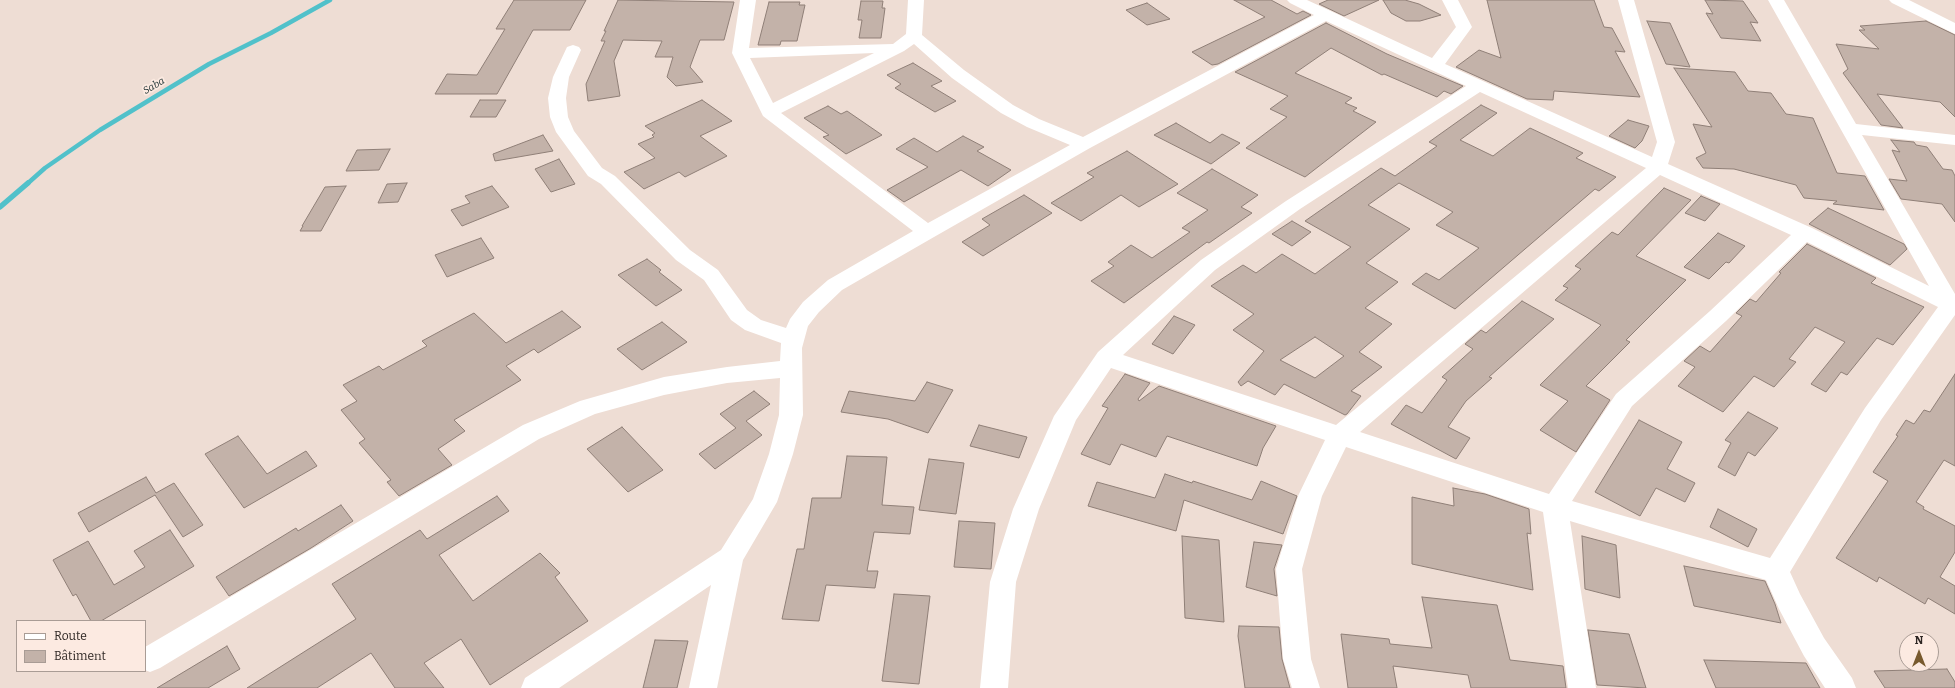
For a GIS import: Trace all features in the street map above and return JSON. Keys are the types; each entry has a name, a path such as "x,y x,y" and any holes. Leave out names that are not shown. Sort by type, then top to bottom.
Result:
{"street":[{"path":"748,0 740,53 769,112 927,232"},
{"path":"769,112 898,48 914,36 916,0"},
{"path":"1295,0 1657,168 1805,233 1953,306"},
{"path":"1435,66 1464,27 1450,0"},
{"path":"1306,688 1297,659 1289,569 1310,496 1339,436 1657,168 1666,142 1634,33 1626,0"},
{"path":"1776,0 1848,128 1953,306"},
{"path":"1897,0 1955,29"},
{"path":"703,688 730,558 764,502 781,454 791,416 791,348 798,324 811,307 835,285 927,232 1084,144 1325,15"},
{"path":"914,36 958,74 1007,108 1033,123 1084,144"},
{"path":"740,53 898,48"},
{"path":"573,50 561,77 557,98 559,117 565,132 595,172 608,180 683,255 711,275 739,315 753,325 794,339"},
{"path":"994,688 1003,582 1026,509 1044,464 1066,416 1106,358 1208,265 1293,205 1478,86"},
{"path":"1848,128 1955,140"},
{"path":"1582,688 1555,506 1624,400 1718,316 1805,233"},
{"path":"1776,571 1873,414 1953,306"},
{"path":"1106,358 1555,506 1776,571"},
{"path":"150,659 531,432 588,407 664,386 728,375 792,368"},
{"path":"535,688 730,558"},
{"path":"1776,571 1789,601 1814,647 1842,688"}],"building":[{"path":"514,0 586,0 570,30 533,30 497,94 435,94 447,74 477,75 505,29 496,29"},
{"path":"618,0 734,2 724,40 700,40 690,67 703,82 676,86 667,77 673,57 655,57 662,41 623,40 614,61 620,96 588,101 586,84 605,41 601,41"},
{"path":"1234,0 1271,0 1297,14 1303,11 1311,15 1218,64 1212,65 1192,52 1265,17"},
{"path":"1328,0 1379,0 1344,16 1319,4"},
{"path":"1383,0 1405,0 1419,4 1441,15 1420,21 1406,21 1391,13"},
{"path":"1487,0 1594,0 1604,27 1612,28 1625,52 1615,51 1640,97 1554,91 1553,100 1527,99 1456,67 1479,50 1501,58"},
{"path":"1705,0 1743,1 1758,23 1750,22 1761,41 1721,38 1706,13 1713,14"},
{"path":"861,1 883,1 882,8 885,8 881,38 859,38 862,20 858,20"},
{"path":"769,2 800,2 799,5 805,5 797,41 781,41 780,45 758,45"},
{"path":"1147,3 1170,19 1147,25 1126,10"},
{"path":"1647,21 1670,23 1690,67 1666,64"},
{"path":"1926,21 1955,35 1955,117 1940,102 1877,94 1903,128 1881,125 1843,73 1848,69 1836,44 1879,49 1859,30 1865,30 1860,26"},
{"path":"1326,23 1387,54 1463,86 1451,94 1444,91 1437,97 1384,74 1382,75 1331,48 1295,73 1352,98 1345,103 1357,108 1353,111 1376,122 1305,177 1246,148 1287,117 1270,109 1288,96 1235,72"},
{"path":"913,63 942,81 931,86 956,101 935,112 895,88 901,84 887,75"},
{"path":"1674,68 1735,72 1748,91 1771,93 1786,114 1813,118 1837,173 1865,176 1884,210 1833,204 1837,201 1804,198 1796,185 1734,169 1703,168 1696,158 1706,153 1693,124 1712,127"},
{"path":"480,100 506,100 496,117 470,117"},
{"path":"702,100 732,121 700,136 727,156 685,177 679,172 644,189 624,172 655,158 638,144 654,137 652,135 655,133 645,126"},
{"path":"1481,105 1497,113 1460,140 1493,156 1530,128 1583,153 1576,158 1616,177 1599,191 1595,189 1455,309 1412,284 1426,273 1439,280 1479,248 1436,225 1453,212 1399,183 1368,205 1410,229 1366,263 1398,282 1365,308 1392,324 1359,352 1382,367 1351,391 1361,396 1347,414 1345,415 1284,384 1275,395 1248,381 1241,386 1238,382 1264,351 1233,330 1254,314 1211,286 1243,265 1256,273 1282,254 1315,274 1351,247 1305,221 1381,168 1395,176 1437,146 1429,142","holes":["1315,337 1344,356 1315,378 1280,360"]},
{"path":"828,106 841,114 847,111 882,135 846,154 823,137 829,135 804,118"},
{"path":"1628,120 1649,126 1642,141 1635,148 1609,136"},
{"path":"1176,123 1210,143 1222,134 1240,143 1211,164 1154,135"},
{"path":"543,135 553,151 495,161 493,154"},
{"path":"963,136 984,147 977,151 1011,170 988,186 961,170 904,202 887,190 928,167 896,149 914,138 937,152"},
{"path":"1891,140 1914,142 1916,145 1927,147 1943,169 1952,170 1955,176 1955,222 1942,204 1901,199 1889,179 1907,181 1892,150 1900,152"},
{"path":"390,149 379,170 346,171 357,150"},
{"path":"1127,151 1178,184 1139,207 1121,195 1081,221 1051,203 1094,177 1087,173"},
{"path":"559,159 575,184 551,192 535,169"},
{"path":"1212,169 1258,195 1241,207 1252,213 1209,243 1207,242 1124,303 1091,281 1114,266 1108,262 1131,245 1152,258 1190,232 1182,228 1208,210 1177,193"},
{"path":"407,183 398,202 378,203 387,184"},
{"path":"346,186 321,231 300,231 325,187"},
{"path":"492,186 509,207 462,226 451,210 470,203 465,196"},
{"path":"1664,188 1691,200 1636,256 1686,280 1626,340 1630,342 1586,386 1610,400 1576,452 1540,430 1568,401 1540,385 1601,325 1555,300 1568,288 1563,286 1581,269 1575,266 1612,232 1618,235"},
{"path":"1024,195 1052,213 983,256 962,242 990,225 982,219"},
{"path":"1701,196 1720,204 1705,221 1685,213"},
{"path":"1828,208 1904,244 1907,249 1890,265 1809,224"},
{"path":"1292,221 1311,232 1292,246 1272,234"},
{"path":"1718,233 1745,246 1729,263 1726,262 1709,279 1684,267"},
{"path":"481,238 494,258 447,277 435,255"},
{"path":"1807,244 1876,278 1871,283 1924,307 1893,345 1877,338 1847,375 1841,372 1826,392 1811,384 1845,342 1815,327 1789,359 1796,362 1774,387 1754,376 1723,412 1678,386 1695,367 1684,361 1700,346 1710,352 1742,316 1736,313 1750,299 1756,302 1781,273 1779,272"},
{"path":"647,259 661,270 659,272 682,290 656,306 618,275"},
{"path":"1522,301 1554,319 1489,377 1492,378 1466,401 1448,427 1470,438 1456,459 1391,424 1406,405 1422,413 1447,380 1442,377 1473,349 1465,344 1481,330 1486,333"},
{"path":"562,311 581,327 538,353 534,349 506,366 521,380 454,420 465,431 438,449 452,465 399,496 387,482 391,480 359,443 365,439 341,410 357,401 343,385 379,366 383,370 427,346 422,341 474,313 506,343"},
{"path":"1174,316 1195,325 1173,354 1152,344"},
{"path":"662,322 687,342 642,370 617,349"},
{"path":"1125,374 1150,383 1138,399 1139,401 1159,386 1276,426 1263,448 1257,466 1167,436 1156,457 1121,444 1110,465 1081,454 1108,408 1102,406"},
{"path":"1955,374 1955,466 1944,460 1916,502 1924,507 1923,509 1955,526 1955,552 1940,577 1955,586 1955,614 1928,598 1925,604 1879,577 1877,582 1836,558 1888,481 1873,472 1898,436 1896,435 1906,420 1914,424 1924,410 1930,412"},
{"path":"927,382 953,390 928,433 888,419 841,412 849,391 915,401"},
{"path":"754,391 770,404 746,421 762,435 715,469 699,454 736,428 720,414"},
{"path":"1748,412 1778,428 1755,456 1748,452 1735,476 1718,467 1731,443 1725,440"},
{"path":"1639,420 1682,442 1667,469 1695,483 1685,502 1656,488 1640,516 1595,492"},
{"path":"979,425 1027,437 1019,458 970,446"},
{"path":"622,427 663,470 628,492 587,449"},
{"path":"238,436 267,474 306,451 317,466 244,508 205,454"},
{"path":"847,456 887,457 882,505 914,507 910,534 874,532 867,571 878,571 875,588 826,585 819,621 782,619 797,549 804,549 812,498 841,498"},
{"path":"929,459 964,463 956,514 919,510"},
{"path":"1165,474 1192,483 1193,481 1252,500 1261,481 1297,496 1283,534 1184,500 1176,531 1088,506 1097,482 1155,498"},
{"path":"146,477 156,493 174,483 203,525 183,537 155,495 89,532 78,513"},
{"path":"1453,488 1485,494 1529,509 1531,534 1527,533 1533,590 1412,564 1412,497 1454,506"},
{"path":"497,496 509,511 439,555 473,601 540,553 560,573 555,577 588,621 490,685 461,639 424,663 444,688 395,688 371,653 317,688 247,688 356,619 332,584 420,530 427,539"},
{"path":"341,505 353,521 311,548 229,596 216,577 296,528 298,531"},
{"path":"1718,509 1757,529 1748,547 1710,527"},
{"path":"959,521 995,523 991,569 954,567"},
{"path":"170,530 194,566 103,620 90,620 76,594 73,596 53,560 88,541 114,585 145,567 134,551"},
{"path":"1182,536 1219,540 1224,622 1185,618"},
{"path":"1582,536 1616,545 1620,598 1585,589"},
{"path":"1254,542 1282,545 1274,569 1277,596 1246,587"},
{"path":"1684,566 1765,581 1781,623 1694,606"},
{"path":"894,594 930,596 919,684 882,681"},
{"path":"1422,597 1497,605 1510,660 1563,666 1566,688 1471,688 1468,675 1393,666 1397,688 1348,688 1341,634 1389,639 1390,644 1432,648"},
{"path":"1239,626 1279,627 1282,659 1290,688 1245,688 1238,636"},
{"path":"1588,630 1629,634 1646,688 1597,685"},
{"path":"655,640 688,641 677,688 643,688"},
{"path":"227,646 240,669 208,688 157,688"},
{"path":"1704,660 1806,663 1820,688 1716,688"},
{"path":"1939,669 1947,669 1955,682 1955,688 1885,688 1874,671 1939,672"}],"waterway":[{"name":"Saba","path":"27,184 45,168 100,130 209,64 271,33 330,0"},
{"name":"Saba","path":"0,207 28,183"}]}
